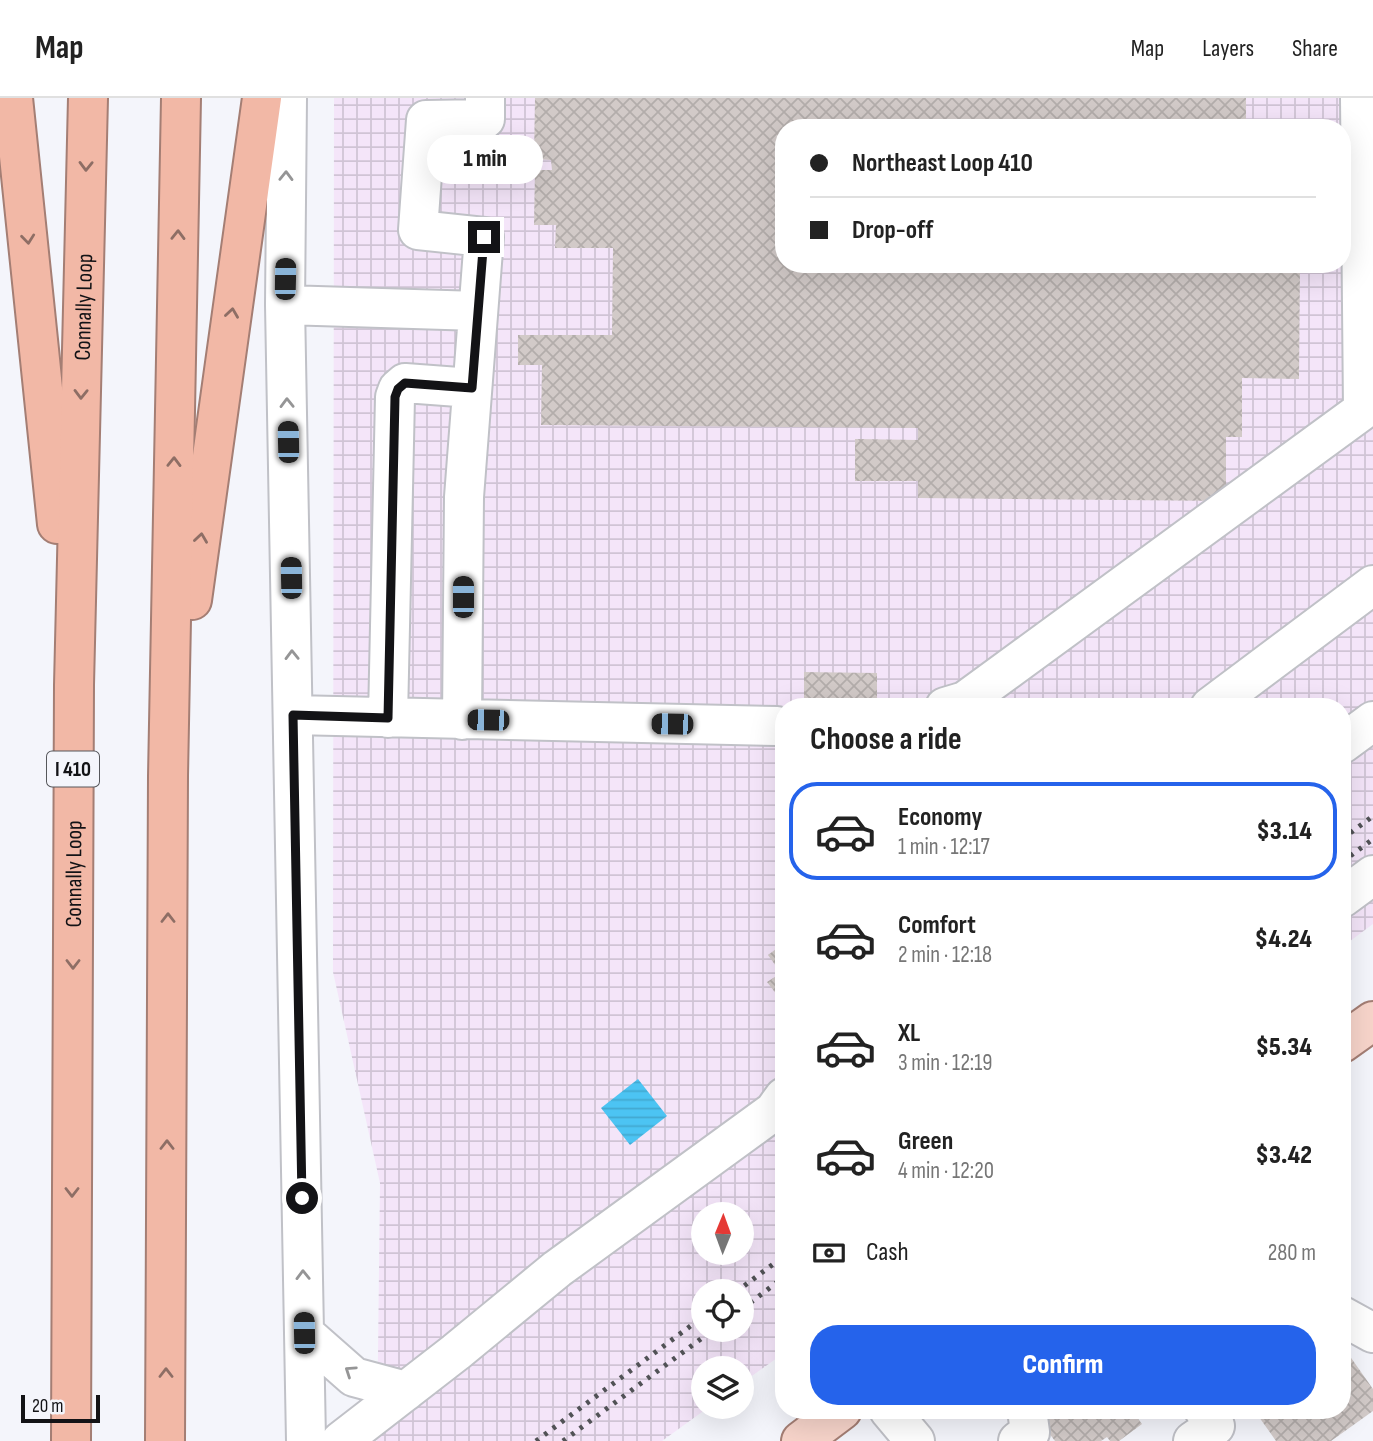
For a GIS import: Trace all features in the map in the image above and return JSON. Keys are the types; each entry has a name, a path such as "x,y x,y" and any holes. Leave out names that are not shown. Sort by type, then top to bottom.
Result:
{"highway":[{"name":"Connally Loop","path":"71,1441 74,685 88,98"},
{"path":"166,1441 168,776 181,98"},
{"path":"168,776 261,98"},
{"path":"4,125 74,685"}],"main road":[{"path":"1351,1037 1373,1021"},
{"path":"800,1441 830,1419"}],"street":[{"path":"287,98 285,305 306,1441"},
{"path":"462,720 464,497 484,237 418,230 426,120 485,119 485,98"},
{"path":"969,698 1363,410 1360,98"},
{"path":"285,305 478,311"},
{"path":"388,718 395,397 398,389 405,383 472,388"},
{"path":"1222,698 1373,585"},
{"path":"293,715 775,726"},
{"path":"1351,737 1373,721"},
{"path":"1351,891 1373,874"},
{"path":"341,1441 557,1269 775,1110"},
{"path":"1351,1321 1373,1333"},
{"path":"304,1333 354,1377 406,1391"},
{"path":"897,1419 915,1441"},
{"path":"1194,1441 1215,1426 1210,1419"}],"shaded area":[{"path":"334,98 1373,98 1373,924 1351,940 1351,698 775,698 775,1359 754,1374 754,1356 691,1356 692,1419 662,1441 377,1441 380,1183 333,972"}],"water":[{"path":"638,1079 667,1116 630,1145 601,1108"}],"building":[{"path":"535,98 1246,98 1246,119 775,119 775,273 1300,273 1299,379 1242,378 1242,437 1226,437 1226,501 918,498 918,481 855,481 855,439 918,440 918,428 541,425 542,365 518,365 518,335 612,335 613,248 555,248 556,225 534,225 535,170 552,170 551,160 534,159"},
{"path":"804,672 877,673 877,698 804,698"},
{"path":"775,950 775,965 768,955"},
{"path":"775,977 775,992 767,982"},
{"path":"1351,1358 1373,1389 1373,1411 1331,1441 1276,1441 1260,1419 1351,1419"},
{"path":"1038,1419 1138,1419 1142,1424 1119,1441 1110,1441 1107,1437 1101,1441 1055,1441"}],"railway":[{"path":"1351,832 1373,816"},
{"path":"1351,855 1373,839"},
{"path":"753,1279 775,1263"},
{"path":"754,1300 775,1284"},
{"path":"536,1441 691,1326"},
{"path":"563,1441 697,1342"}],"route":[{"path":"302,1198 293,715 388,718 395,397 398,389 405,383 472,388 484,237"}]}
